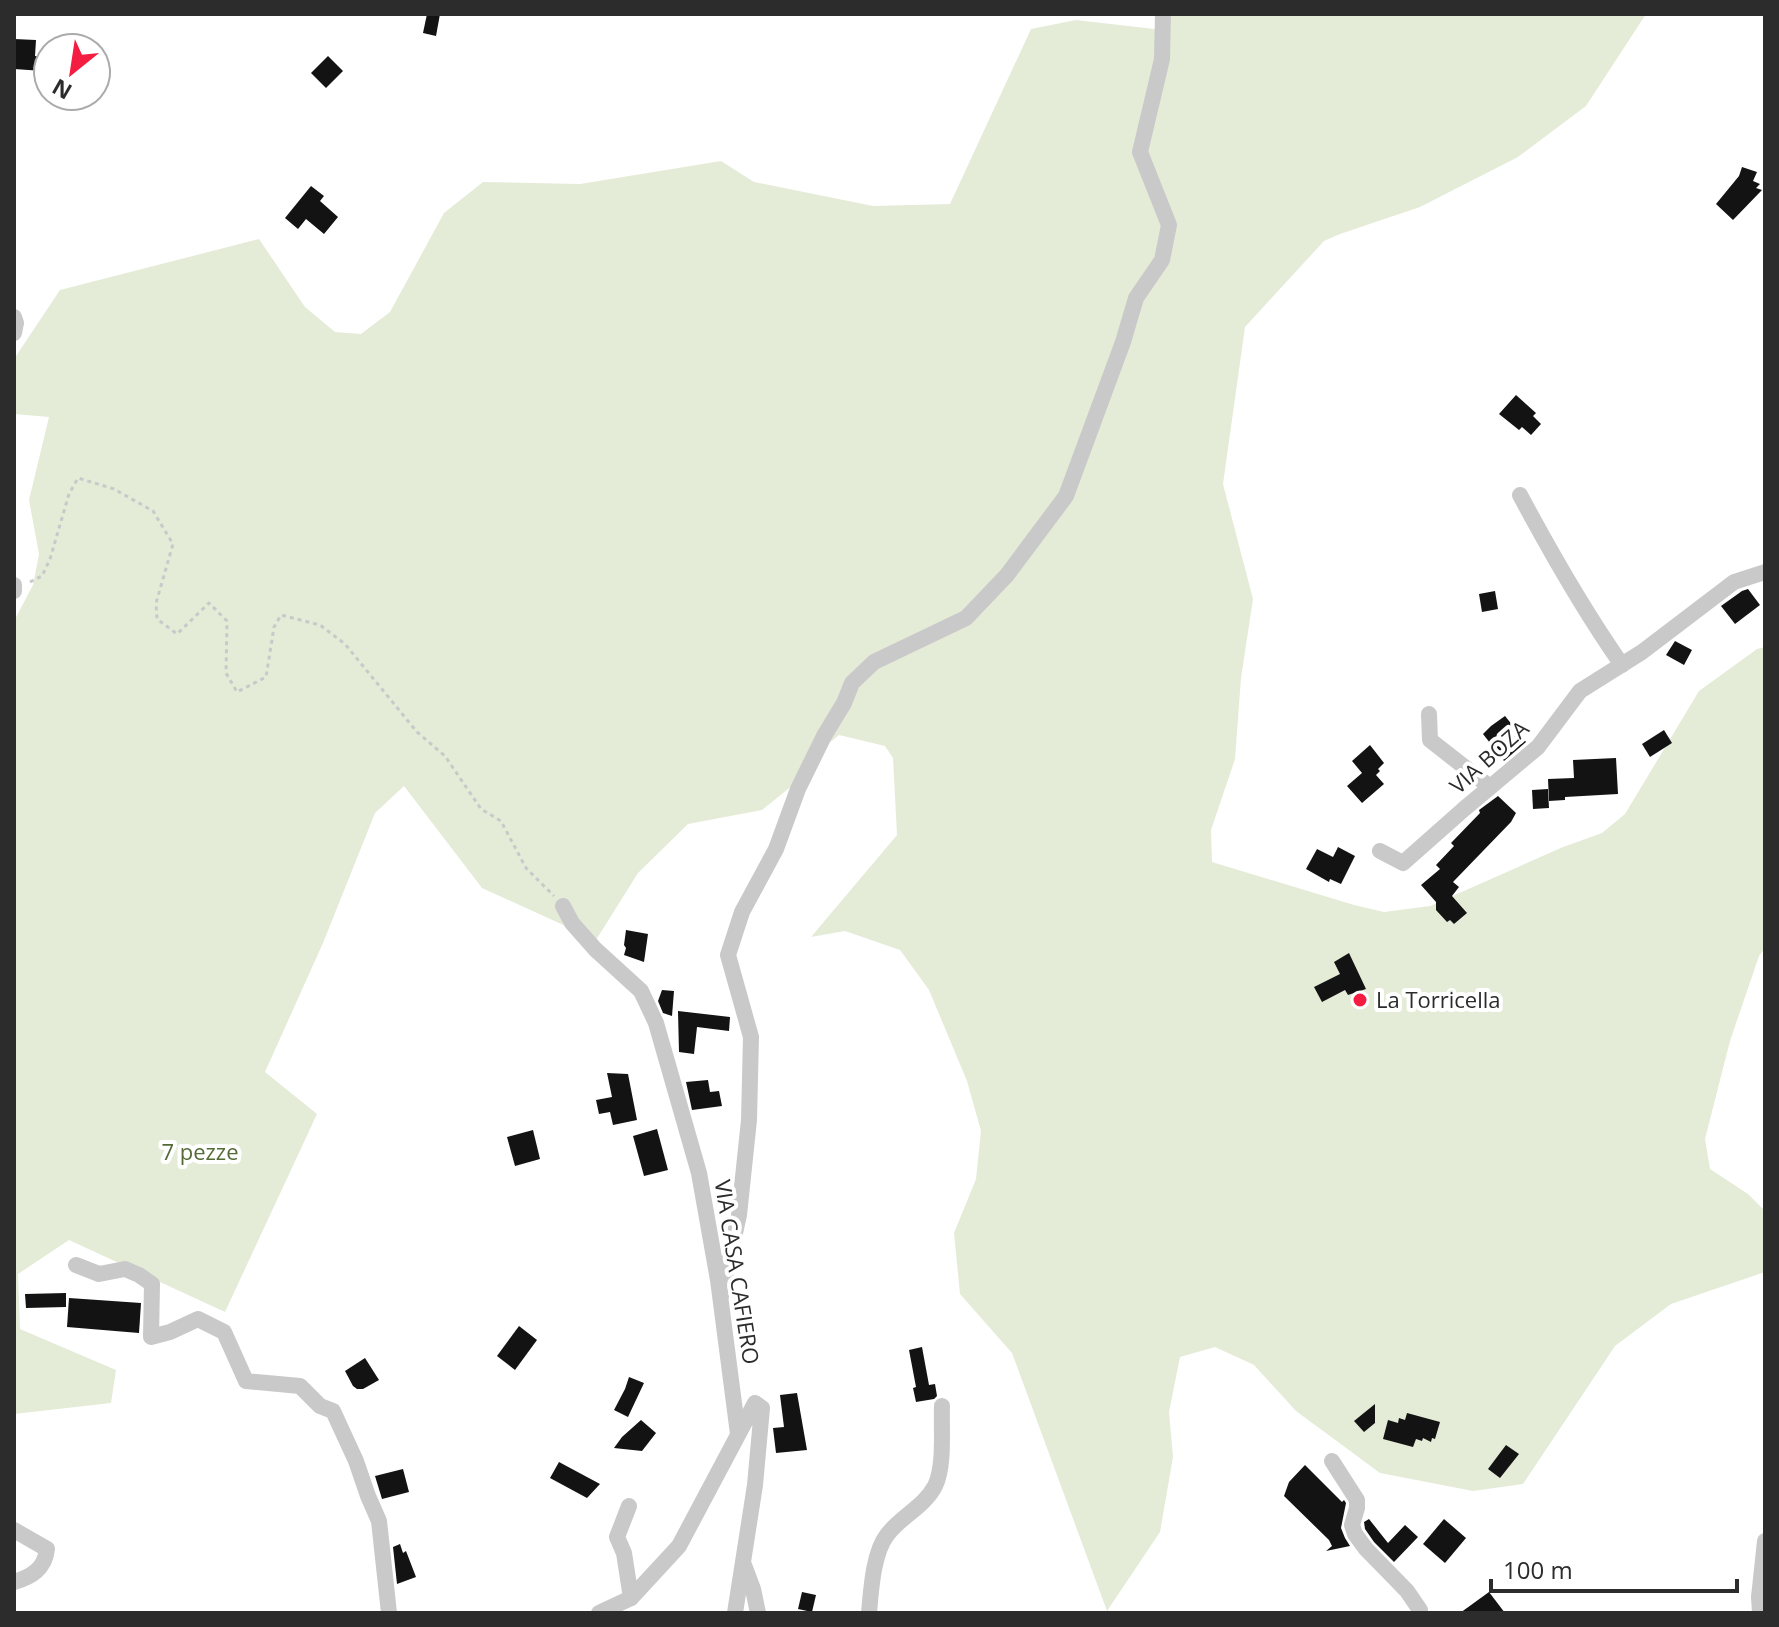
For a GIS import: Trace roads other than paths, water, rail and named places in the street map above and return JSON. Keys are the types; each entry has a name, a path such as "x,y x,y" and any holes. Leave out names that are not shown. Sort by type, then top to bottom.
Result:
{"street":[{"path":"721,1296 739,1215 749,1120 751,1037 728,955 742,912 776,849 798,789 852,683 874,662 966,618 1007,575 1066,496 1123,342 1136,298 1162,260 1169,225 1140,152 1162,59 1163,14"},
{"path":"14,317 14,333"},
{"path":"1520,495 1598,630 1622,665"},
{"name":"VIA BOZA","path":"1380,851 1403,863 1538,747 1580,691 1642,652 1734,582 1765,572"},
{"path":"1429,714 1430,740 1490,787"},
{"name":"VIA CASA CAFIERO","path":"563,906 572,923 595,949 641,991 656,1023 699,1173 721,1296 738,1434"},
{"path":"76,1265 99,1274 125,1269 152,1284 151,1337 198,1319 224,1332 246,1381 300,1386 320,1406 333,1411 379,1521 389,1613"},
{"path":"599,1613 631,1598 679,1546 755,1403 762,1408 755,1485 735,1613"},
{"path":"869,1613 872,1575 885,1537 935,1486 940,1465 942,1406"},
{"path":"1332,1461 1357,1500 1352,1525 1355,1534 1407,1591 1420,1613"},
{"path":"629,1506 617,1537 624,1553 631,1598"},
{"path":"14,1530 47,1549 46,1560 31,1577 14,1582"},
{"path":"1760,1613 1765,1541"},
{"path":"743,1563 758,1613"}],"place":[{"name":"La Torricella","path":"1360,1000"}],"park label":[{"name":"7 pezze","path":"200,1152"}]}
